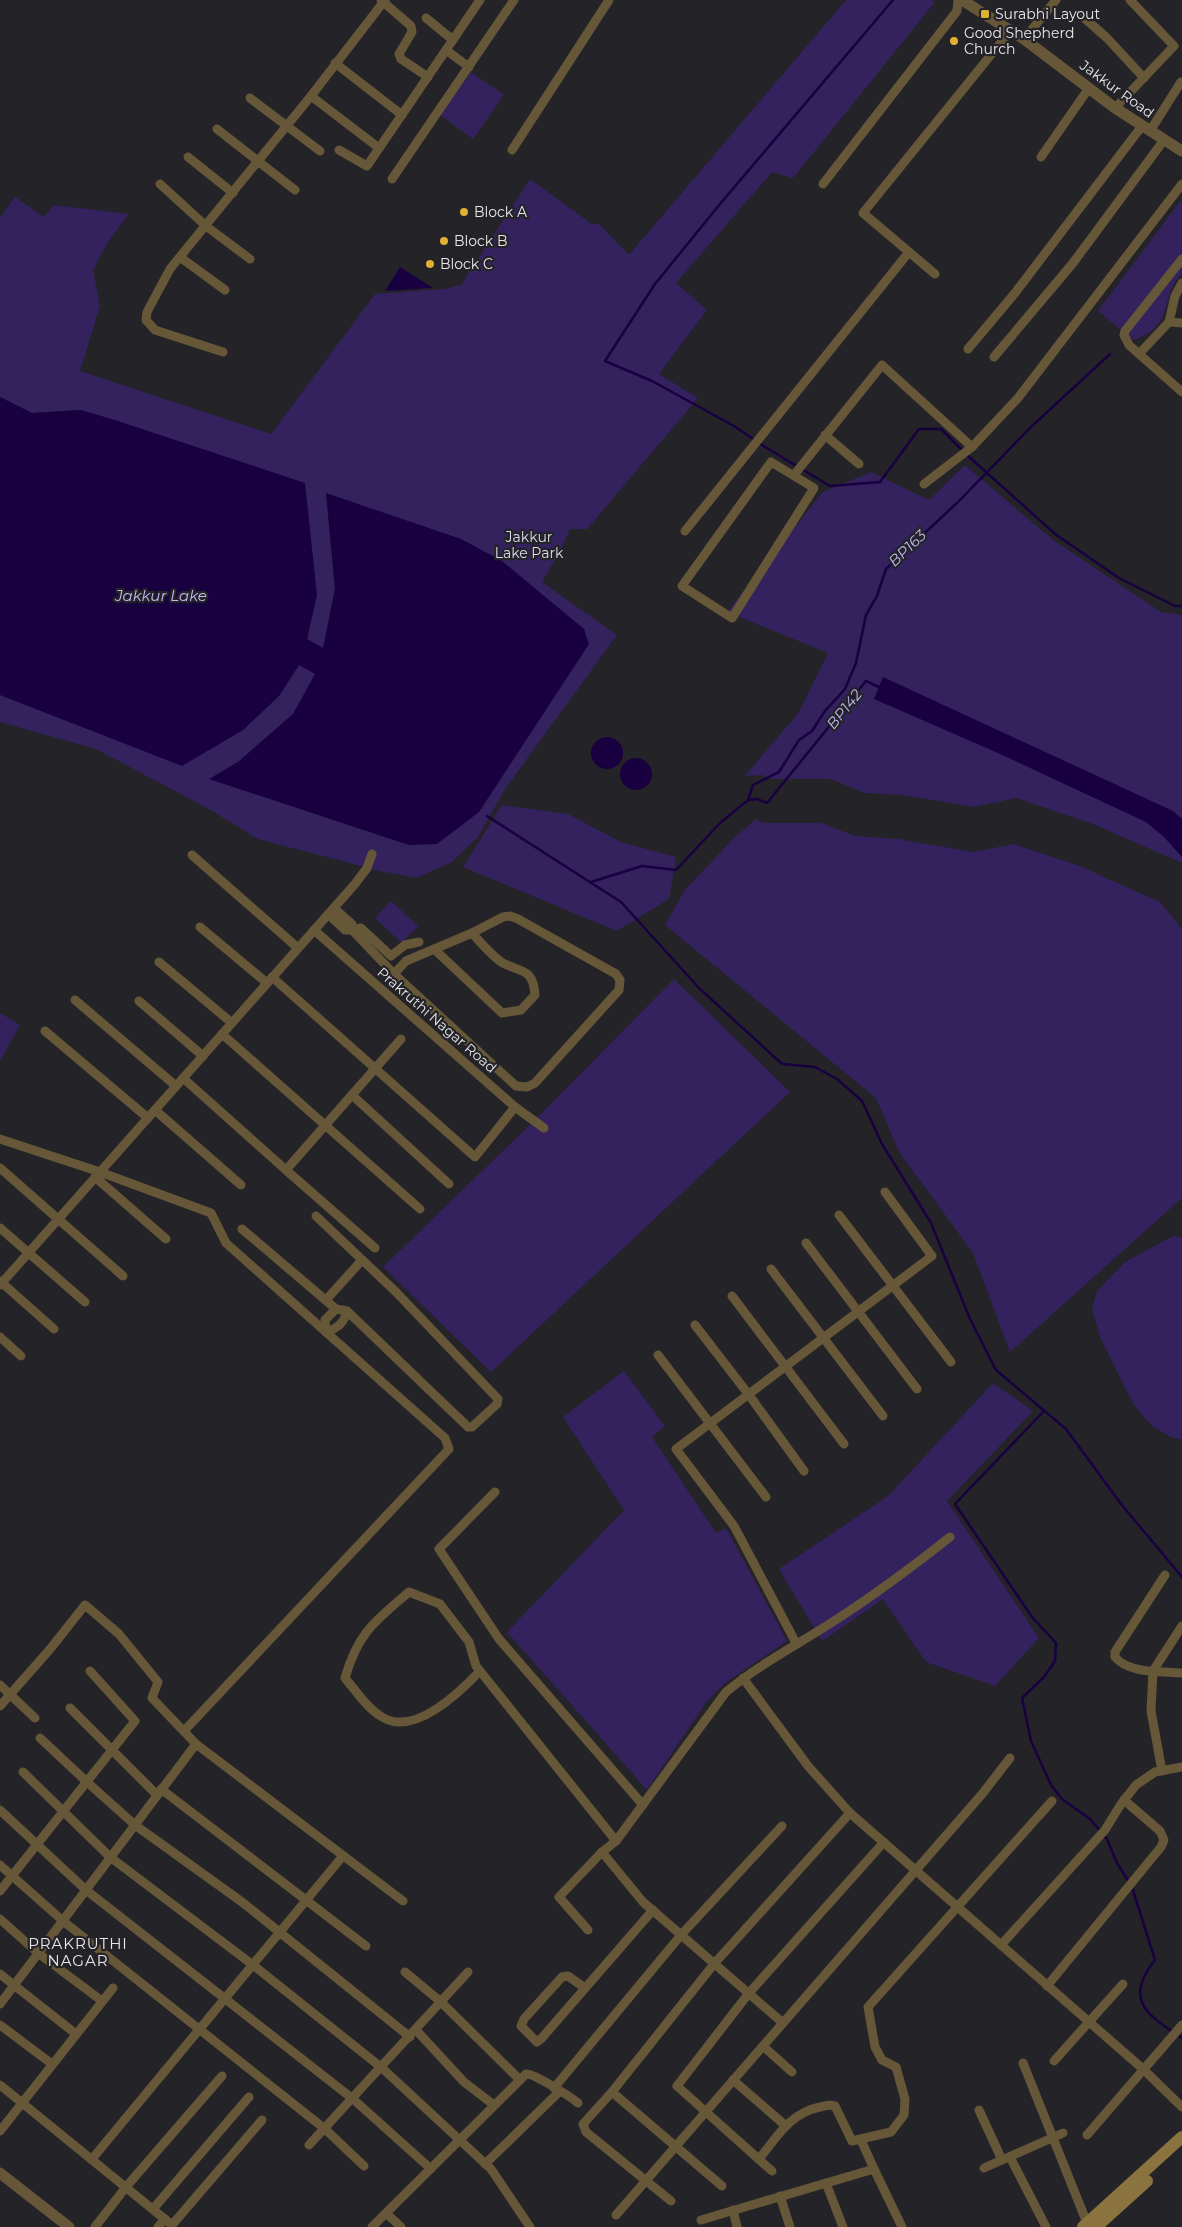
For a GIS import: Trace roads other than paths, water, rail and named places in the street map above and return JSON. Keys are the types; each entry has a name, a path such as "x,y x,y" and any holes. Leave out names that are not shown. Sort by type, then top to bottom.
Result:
{"main road":[{"path":"1089,2226 1182,2137"},
{"path":"1089,2226 1182,2149"}],"street":[{"path":"392,179 514,0"},
{"path":"512,150 609,0"},
{"path":"823,184 957,11 960,0"},
{"name":"Jakkur Road","path":"960,0 1024,38 1115,108 1182,151"},
{"path":"1024,38 1056,0"},
{"path":"1115,108 1174,46 1130,0"},
{"path":"224,352 155,330 146,320 147,312 170,269 311,96 383,1 410,26 412,32 399,54 401,59 428,77"},
{"path":"340,150 367,166 453,40 477,1"},
{"path":"1082,16 1107,38 1144,78"},
{"path":"426,18 453,40"},
{"path":"935,274 863,213 1011,30"},
{"path":"446,50 469,67"},
{"path":"335,63 402,115"},
{"path":"968,349 1146,129 1181,82"},
{"path":"1041,158 1089,88"},
{"path":"311,96 379,148"},
{"path":"250,98 320,151"},
{"path":"217,129 295,190"},
{"path":"994,357 1073,263 1164,140"},
{"path":"188,157 233,193"},
{"path":"160,184 206,226 250,259"},
{"path":"924,484 972,447 1018,398 1182,184"},
{"path":"685,531 909,252"},
{"path":"180,257 225,290"},
{"path":"1182,259 1124,335 1127,343 1182,392"},
{"path":"1140,354 1170,322 1175,296 1182,283"},
{"path":"1170,322 1182,323"},
{"path":"795,474 882,366 972,447"},
{"path":"826,435 859,464"},
{"path":"772,462 795,474 814,488 732,618 682,586 772,462"},
{"path":"192,854 298,948"},
{"path":"54,1329 1,1283 331,911 367,868 372,854"},
{"path":"331,911 352,924 352,930 394,974 516,1086 527,1087 535,1083 619,990 620,980 616,974 510,916 406,960 394,974"},
{"path":"200,927 270,980 475,1157 515,1107"},
{"path":"352,930 361,928 391,956 405,945 419,942"},
{"name":"Prakruthi Nagar Road","path":"314,930 515,1107 544,1128"},
{"path":"434,949 502,1013 521,1010 535,995 534,980 524,971 501,962 472,933"},
{"path":"159,962 232,1023"},
{"path":"75,1000 176,1086"},
{"path":"139,1001 203,1056"},
{"path":"45,1031 148,1118"},
{"path":"222,1034 420,1209"},
{"path":"286,1170 401,1039"},
{"path":"183,1078 374,1248"},
{"path":"352,1095 449,1184"},
{"path":"155,1110 241,1185"},
{"path":"0,1139 98,1175 211,1213 226,1243 445,1438 449,1449 184,1731"},
{"path":"0,1168 123,1276"},
{"path":"98,1175 166,1239"},
{"path":"796,1643 734,1526 676,1449 932,1256 885,1192"},
{"path":"839,1215 951,1362"},
{"path":"242,1229 336,1309 347,1311 468,1427 472,1428 497,1404 498,1399 396,1292 316,1216"},
{"path":"0,1228 85,1302"},
{"path":"806,1243 917,1390"},
{"path":"326,1300 362,1260"},
{"path":"771,1269 883,1416"},
{"path":"732,1296 844,1444"},
{"path":"326,1332 326,1320 336,1309"},
{"path":"326,1332 336,1329 345,1319 347,1311"},
{"path":"695,1326 749,1395 804,1471"},
{"path":"0,1337 21,1356"},
{"path":"658,1355 766,1497"},
{"path":"495,1492 439,1548 499,1639 643,1805"},
{"path":"588,1930 559,1897 602,1852 616,1841 726,1692 743,1678 796,1643 895,1581 950,1538"},
{"path":"1165,1575 1115,1652 1114,1658 1120,1664 1153,1671 1182,1672"},
{"path":"480,1671 457,1694 423,1717 404,1722 384,1719 374,1711 345,1678 352,1653 371,1625 409,1592 440,1604 469,1642 476,1666 480,1671 616,1841"},
{"path":"0,1706 85,1605 119,1634 158,1682 152,1698 196,1744 342,1857 403,1901"},
{"path":"1162,1771 1151,1711 1153,1671 1182,1627"},
{"path":"0,1891 135,1721 90,1671"},
{"path":"743,1678 808,1766 850,1813 1143,2068 1182,2107"},
{"path":"0,1685 35,1718"},
{"path":"70,1708 112,1750 159,1792 366,1946"},
{"path":"40,1738 135,1824 413,2033 464,2082 494,2105"},
{"path":"0,2004 196,1744"},
{"path":"616,2215 916,1870 1010,1758"},
{"path":"1000,1945 1102,1833 1136,1785 1155,1772 1182,1767"},
{"path":"22,1772 110,1857 253,1965 382,2068 485,2164 530,2227"},
{"path":"1047,1986 1131,1885 1161,1847 1164,1840 1160,1831 1124,1800"},
{"path":"759,2159 786,2126 802,2111 832,2105 838,2110 850,2139 855,2141 891,2132 904,2115 905,2099 896,2067 882,2060 876,2046 868,2007 1052,1801"},
{"path":"0,1810 86,1890 353,2099 431,2169"},
{"path":"671,2201 586,2132 583,2124 612,2092 714,1964 850,1813"},
{"path":"485,2164 557,2090 681,1935 782,1826"},
{"path":"772,2171 678,2088 678,2082 749,1994 884,1842"},
{"path":"602,1852 643,1902 783,2023"},
{"path":"92,2159 342,1857"},
{"path":"0,1865 62,1920 325,2129 364,2166"},
{"path":"584,1988 568,1976 562,1977 524,2019 522,2026 537,2042 652,1910"},
{"path":"0,1919 38,1953 102,2001"},
{"path":"405,1972 441,2002 519,2079"},
{"path":"310,2146 468,1972"},
{"path":"0,1974 76,2034"},
{"path":"1054,2061 1124,1984"},
{"path":"0,2131 113,1988"},
{"path":"0,2025 52,2064"},
{"path":"1087,2134 1177,2030"},
{"path":"763,2046 792,2072"},
{"path":"1023,2063 1089,2226"},
{"path":"372,2227 461,2140 519,2079 528,2073 532,2073 557,2090 567,2093 578,2103"},
{"path":"95,2227 222,2076"},
{"path":"733,2080 786,2126"},
{"path":"0,2085 172,2225 262,2120"},
{"path":"612,2092 722,2186"},
{"path":"153,2209 250,2097"},
{"path":"979,2110 1046,2227"},
{"path":"984,2168 1063,2133"},
{"path":"860,2140 902,2227"},
{"path":"701,2220 874,2169"},
{"path":"0,2173 69,2227"},
{"path":"826,2183 843,2227"},
{"path":"780,2196 790,2227"},
{"path":"733,2210 737,2227"},
{"path":"386,2213 401,2227"},
{"path":"158,2227 165,2219"}],"water":[{"path":"400,267 433,288 385,291"},
{"name":"Jakkur Lake","path":"0,397 32,413 81,410 305,483 317,595 307,639 323,648 335,589 326,493 461,539 502,561 584,629 589,644 479,812 437,844 409,845 209,779 238,762 293,714 315,674 299,665 279,696 243,730 182,766 0,695"},
{"path":"883,677 1173,811 1182,819 1182,857 1164,837 1146,822 998,753 874,699"},
{"path":"607,737 618,742 623,753 618,764 607,769 596,764 591,753 596,742"},
{"path":"636,758 647,763 652,774 647,785 636,790 625,785 620,774 625,763"}],"waterway":[{"path":"893,0 720,204 655,284 605,361 652,381 734,426 830,486 880,482 919,429 941,429 963,451"},
{"name":"BP163","path":"748,800 753,785 779,772 799,740 812,731 825,711 845,689 856,663 866,615 877,596 886,569 958,502 1030,428 1110,354"},
{"path":"967,455 1055,534 1119,578 1175,606 1182,606"},
{"name":"BP163","path":"591,882 642,866 676,870 720,823 748,800 757,799 767,803 866,681 881,688"},
{"path":"487,816 621,902 699,988 782,1064 815,1067 837,1079 862,1101 882,1144 931,1223 970,1319 996,1370 1066,1429 1121,1504 1182,1577"},
{"path":"1044,1411 955,1504 1032,1617 1056,1643 1055,1661 1044,1677 1022,1698 1031,1741 1051,1785 1062,1799 1090,1819 1107,1839 1117,1863 1129,1882"},
{"path":"1132,1887 1155,1960 1146,1974 1141,1986 1140,1996 1143,2005 1150,2014 1182,2038"}],"place":[{"name":"Surabhi Layout","path":"985,14"},
{"name":"Good Shepherd Church","path":"954,41"},
{"name":"Block A","path":"464,212"},
{"name":"Block B","path":"444,241"},
{"name":"Block C","path":"430,264"}],"district":[{"name":"PRAKRUTHI NAGAR","path":"78,1952"}],"park label":[{"name":"Jakkur Lake Park","path":"529,546"}],"water label":[{"name":"BP142","path":"844,709"}]}
